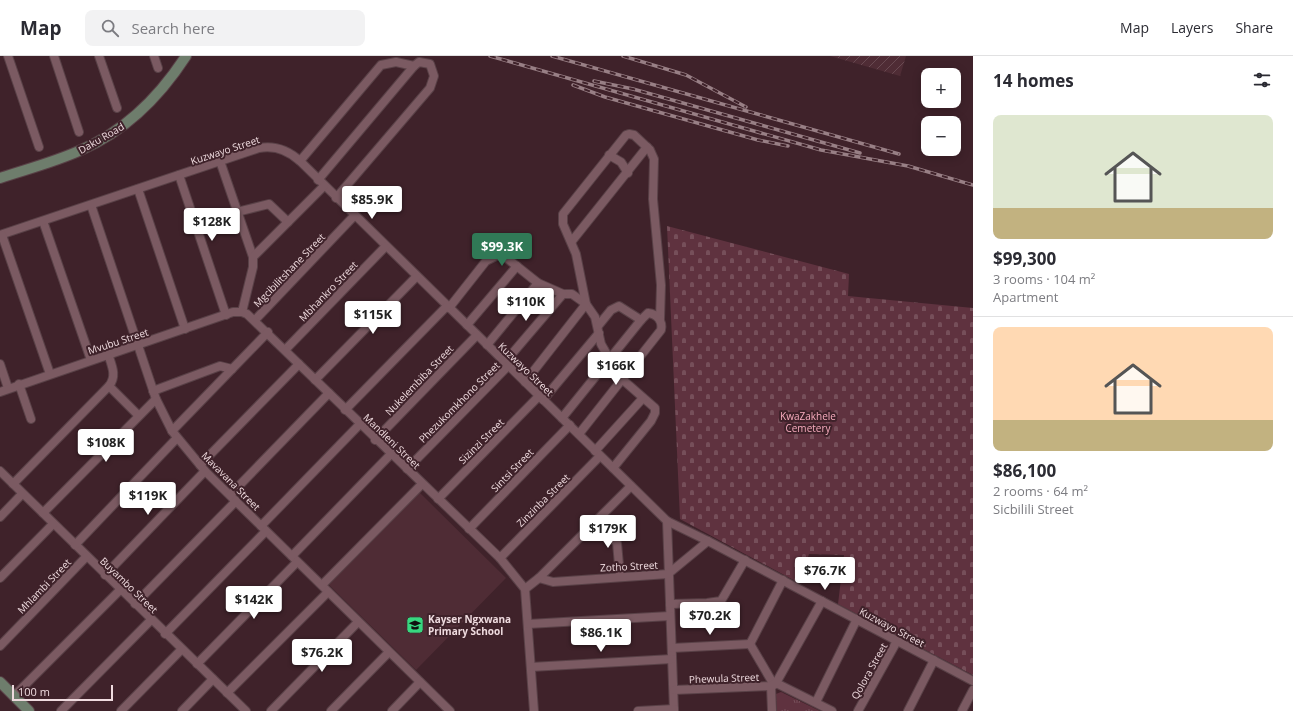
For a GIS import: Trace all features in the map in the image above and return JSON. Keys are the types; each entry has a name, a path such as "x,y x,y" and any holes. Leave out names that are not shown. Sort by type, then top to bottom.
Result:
{"main road":[{"name":"Daku Road","path":"0,178 68,156 99,141 135,116 165,84 186,56"},
{"path":"0,682 29,711"}],"street":[{"path":"8,56 39,147"},
{"path":"54,56 79,132"},
{"path":"99,56 117,108"},
{"path":"154,56 158,68"},
{"path":"300,161 381,66 396,62 414,66"},
{"path":"318,180 414,66 419,62 430,64 434,76 432,84 407,117 336,198"},
{"path":"579,434 624,380 661,330 661,285 653,199 653,156 647,147 634,135 629,134 626,135 608,156 563,214 563,224 572,241 586,304 595,318 601,344 624,380 655,408 654,416 613,468"},
{"name":"Kuzwayo Street","path":"1,235 220,161 269,147 284,150 300,161 385,247 570,425 667,521 708,540 973,681"},
{"path":"572,241 647,147"},
{"path":"608,156 621,162 628,172"},
{"path":"220,161 253,257 252,271 242,312"},
{"path":"179,175 226,315"},
{"path":"253,257 324,186"},
{"path":"138,189 185,329"},
{"path":"237,212 269,204 288,222"},
{"name":"Mavavana Street","path":"91,205 154,395 172,431 202,468 450,711"},
{"name":"Mgcibilitshane Street","path":"255,320 354,216"},
{"path":"43,221 91,360"},
{"path":"1,235 50,374"},
{"name":"Mbhankro Street","path":"286,349 385,247"},
{"path":"345,410 448,307 492,256 504,256 538,283 563,294 572,294 586,304"},
{"path":"467,325 517,266"},
{"path":"315,380 416,277"},
{"path":"487,345 538,283"},
{"name":"Phezukomkhono Street","path":"407,469 506,364 563,294"},
{"path":"525,382 586,304"},
{"name":"Sizinzi Street","path":"438,499 541,398 598,329 611,310 619,306 641,320"},
{"name":"Mvubu Street","path":"0,392 19,384 108,354 226,315 242,312"},
{"name":"Mandleni Street","path":"242,312 255,320 286,349 298,364 345,410 500,558 525,589"},
{"path":"562,418 641,320 650,313 660,320"},
{"path":"172,431 268,332"},
{"name":"Nukelembiba Street","path":"376,440 477,335"},
{"path":"12,484 109,386 114,379 114,375 108,354"},
{"path":"0,364 8,388"},
{"path":"105,575 298,364"},
{"path":"43,513 138,415 154,395 220,366 232,369"},
{"path":"19,384 31,419"},
{"path":"109,386 138,415"},
{"path":"135,604 329,393"},
{"name":"Zinzinba Street","path":"500,558 598,454 643,398"},
{"path":"165,634 360,424"},
{"name":"Sintsi Street","path":"469,529 570,425"},
{"path":"75,545 177,438"},
{"path":"197,664 391,454"},
{"name":"Buyambo Street","path":"0,471 243,710"},
{"path":"322,585 422,484"},
{"path":"534,711 525,589 539,578 631,486"},
{"path":"0,517 22,494"},
{"path":"638,711 674,710 667,521"},
{"path":"596,522 616,543 620,576"},
{"path":"0,578 53,524"},
{"name":"Zotho Street","path":"539,578 553,582 620,576 668,574 708,540"},
{"name":"Mhlambi Street","path":"0,646 86,557"},
{"path":"670,604 720,601 745,560"},
{"path":"750,644 783,580"},
{"path":"14,696 120,590"},
{"path":"227,693 328,592"},
{"path":"772,711 774,685 822,601"},
{"path":"528,624 670,616"},
{"path":"816,702 857,619"},
{"path":"61,711 151,620"},
{"path":"271,711 358,622"},
{"name":"Qolora Street","path":"858,711 897,641"},
{"path":"672,648 750,644"},
{"path":"750,644 774,685 816,702 832,711"},
{"path":"121,711 181,650"},
{"path":"331,711 389,652"},
{"path":"531,667 672,660"},
{"path":"908,711 934,660"},
{"path":"182,711 213,679"},
{"path":"392,711 420,682"},
{"name":"Phewula Street","path":"674,690 774,685"},
{"path":"962,711 973,690"}],"shaded area":[{"path":"830,56 906,56 900,76"},
{"name":"Kayser Ngxwana Primary School","path":"412,493 420,493 506,578 416,670 325,581"}],"green space":[{"name":"KwaZakhele Cemetery","path":"667,226 849,274 848,296 973,308 973,675 838,604 844,555 809,554 799,583 680,519"},
{"path":"781,692 820,711 777,711 776,694"}],"railway":[{"path":"490,56 821,150 908,166 973,185"},
{"path":"552,56 899,154"},
{"path":"623,56 686,75 746,107"},
{"path":"594,81 633,89 860,153"},
{"path":"573,85 605,97 758,140 788,146"}],"place":[{"name":"Kayser Ngxwana Primary School","path":"415,625"}]}
